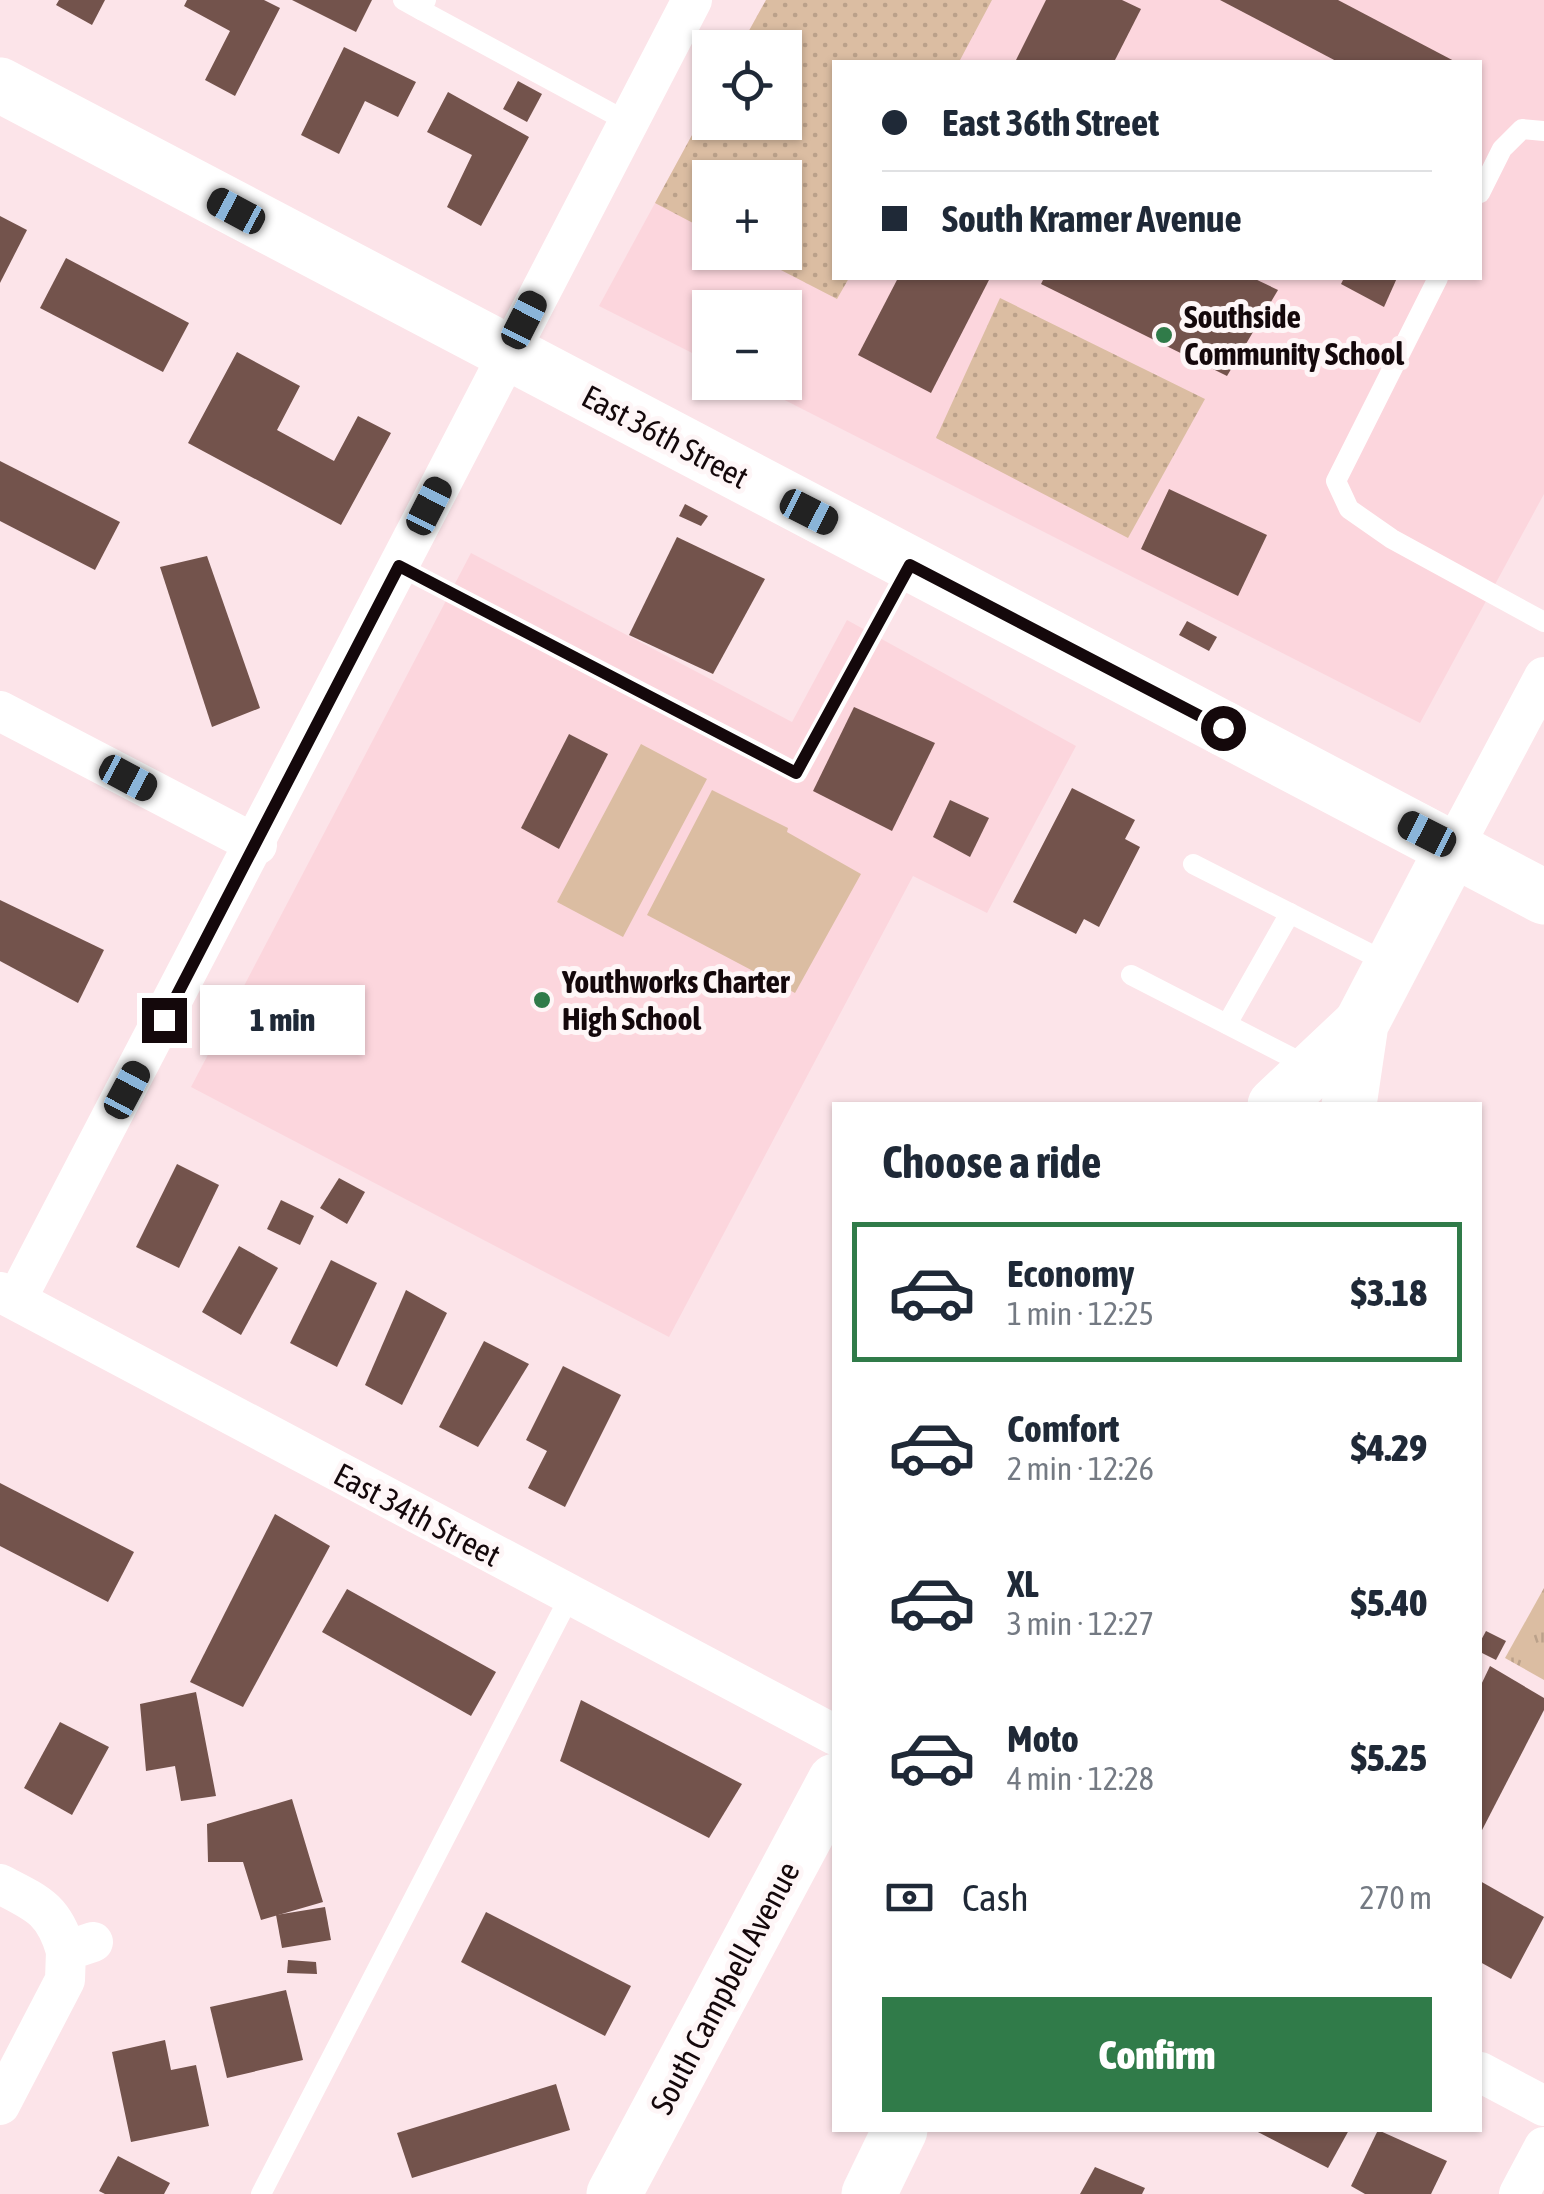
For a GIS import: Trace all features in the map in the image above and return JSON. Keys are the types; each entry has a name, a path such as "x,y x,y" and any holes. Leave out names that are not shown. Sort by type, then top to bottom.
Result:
{"main road":[{"name":"East 36th Street","path":"0,85 1544,897"},
{"path":"1312,1093 1361,1024 1453,848"},
{"name":"South Campbell Avenue","path":"614,2194 832,1787"},
{"path":"868,2194 899,2132"}],"street":[{"path":"8,1296 256,845 692,0"},
{"path":"1453,848 1544,677"},
{"path":"0,711 256,845"},
{"name":"East 34th Street","path":"8,1296 832,1734"},
{"path":"0,1884 43,1908 79,1947 0,2105"},
{"path":"1482,2073 1544,2106"},
{"path":"1519,2194 1544,2147"}],"lane":[{"path":"417,3 628,122"},
{"path":"1482,189 1502,149 1522,129 1544,130"},
{"path":"1437,280 1336,480 1349,509 1392,539 1544,622"},
{"path":"399,566 796,773 910,565"},
{"path":"1193,864 1392,965"},
{"path":"1227,1024 1290,913"},
{"path":"1131,975 1227,1024 1312,1093"},
{"path":"260,2194 570,1596"}],"shaded area":[{"name":"Southside Community School","path":"766,0 1544,0 1544,494 1420,723 784,400 802,400 802,290 692,290 692,353 599,306 692,135 692,140 802,140 802,30 749,30"},
{"name":"Youthworks Charter High School","path":"471,553 792,722 847,620 1076,746 987,913 913,876 669,1337 191,1087"}],"green space":[{"path":"766,0 992,0 960,60 832,60 832,280 848,280 837,299 781,270 802,270 802,160 692,160 692,223 655,203 692,135 692,140 802,140 802,30 749,30"},
{"path":"1000,298 1205,399 1128,538 936,438"},
{"path":"641,744 707,779 623,937 557,902"},
{"path":"712,790 788,828 787,832 861,874 795,993 647,915"},
{"path":"1544,1588 1544,1680 1505,1658"}],"building":[{"path":"59,0 105,0 92,25 56,5"},
{"path":"187,0 264,0 280,8 235,96 205,80 230,31 184,6"},
{"path":"292,0 372,0 356,32"},
{"path":"1046,0 1122,0 1141,9 1115,60 1016,60"},
{"path":"1220,0 1338,0 1452,60 1334,60"},
{"path":"344,47 416,82 398,117 365,101 339,154 301,135"},
{"path":"518,81 542,94 527,122 503,109"},
{"path":"448,92 529,137 481,226 447,207 472,155 427,132"},
{"path":"0,216 27,230 0,283"},
{"path":"66,258 189,323 163,372 40,308"},
{"path":"897,280 989,280 931,393 858,355"},
{"path":"1043,280 1257,280 1278,290 1227,376 1041,284"},
{"path":"1343,280 1396,280 1384,307 1341,284"},
{"path":"237,352 300,386 277,430 334,461 358,416 391,433 341,525 188,443"},
{"path":"0,461 120,522 95,570 0,521"},
{"path":"1169,489 1267,535 1238,596 1141,549"},
{"path":"685,504 708,516 701,526 679,516"},
{"path":"677,537 765,579 713,674 629,635"},
{"path":"207,556 260,708 212,727 160,567"},
{"path":"1187,621 1217,637 1209,651 1179,635"},
{"path":"854,707 935,743 892,831 813,791"},
{"path":"569,734 608,754 559,849 521,828"},
{"path":"1072,788 1135,820 1125,839 1140,847 1099,927 1084,919 1076,934 1013,902"},
{"path":"950,800 989,818 970,857 933,837"},
{"path":"0,900 104,950 78,1003 0,961"},
{"path":"177,1164 219,1185 179,1268 136,1247"},
{"path":"339,1178 365,1192 347,1224 320,1208"},
{"path":"281,1200 314,1216 300,1245 267,1229"},
{"path":"239,1246 278,1268 241,1335 202,1312"},
{"path":"331,1260 377,1283 337,1367 290,1343"},
{"path":"406,1290 447,1313 402,1405 365,1385"},
{"path":"484,1341 529,1364 478,1447 439,1427"},
{"path":"563,1366 621,1395 565,1507 528,1488 547,1451 526,1440"},
{"path":"0,1483 134,1552 108,1602 0,1546"},
{"path":"275,1514 330,1546 243,1707 190,1682"},
{"path":"347,1589 496,1672 471,1716 322,1632"},
{"path":"1486,1631 1506,1641 1496,1660 1482,1653"},
{"path":"1490,1666 1544,1698 1544,1710 1482,1830 1482,1683"},
{"path":"196,1692 216,1796 181,1801 175,1766 146,1771 140,1704"},
{"path":"581,1700 742,1784 709,1838 560,1761"},
{"path":"60,1722 109,1747 72,1815 24,1788"},
{"path":"292,1799 323,1902 261,1920 243,1862 208,1862 207,1824"},
{"path":"1482,1882 1544,1917 1511,1979 1482,1963"},
{"path":"325,1907 331,1940 282,1948 276,1915"},
{"path":"486,1912 631,1986 605,2036 461,1962"},
{"path":"288,1960 316,1962 317,1974 287,1973"},
{"path":"286,1990 303,2060 227,2078 210,2007"},
{"path":"165,2040 171,2070 196,2065 209,2126 131,2142 112,2052"},
{"path":"556,2084 570,2130 412,2178 397,2133"},
{"path":"1258,2132 1348,2132 1328,2168"},
{"path":"1377,2132 1447,2161 1431,2194 1365,2194 1351,2186"},
{"path":"118,2156 170,2183 164,2194 99,2191"},
{"path":"1095,2167 1145,2188 1142,2194 1080,2194"}],"place":[{"name":"Southside Community School","path":"1164,335"},
{"name":"Youthworks Charter High School","path":"542,1000"}],"route":[{"path":"164,1020 399,566 796,773 910,565 1223,728"}]}
